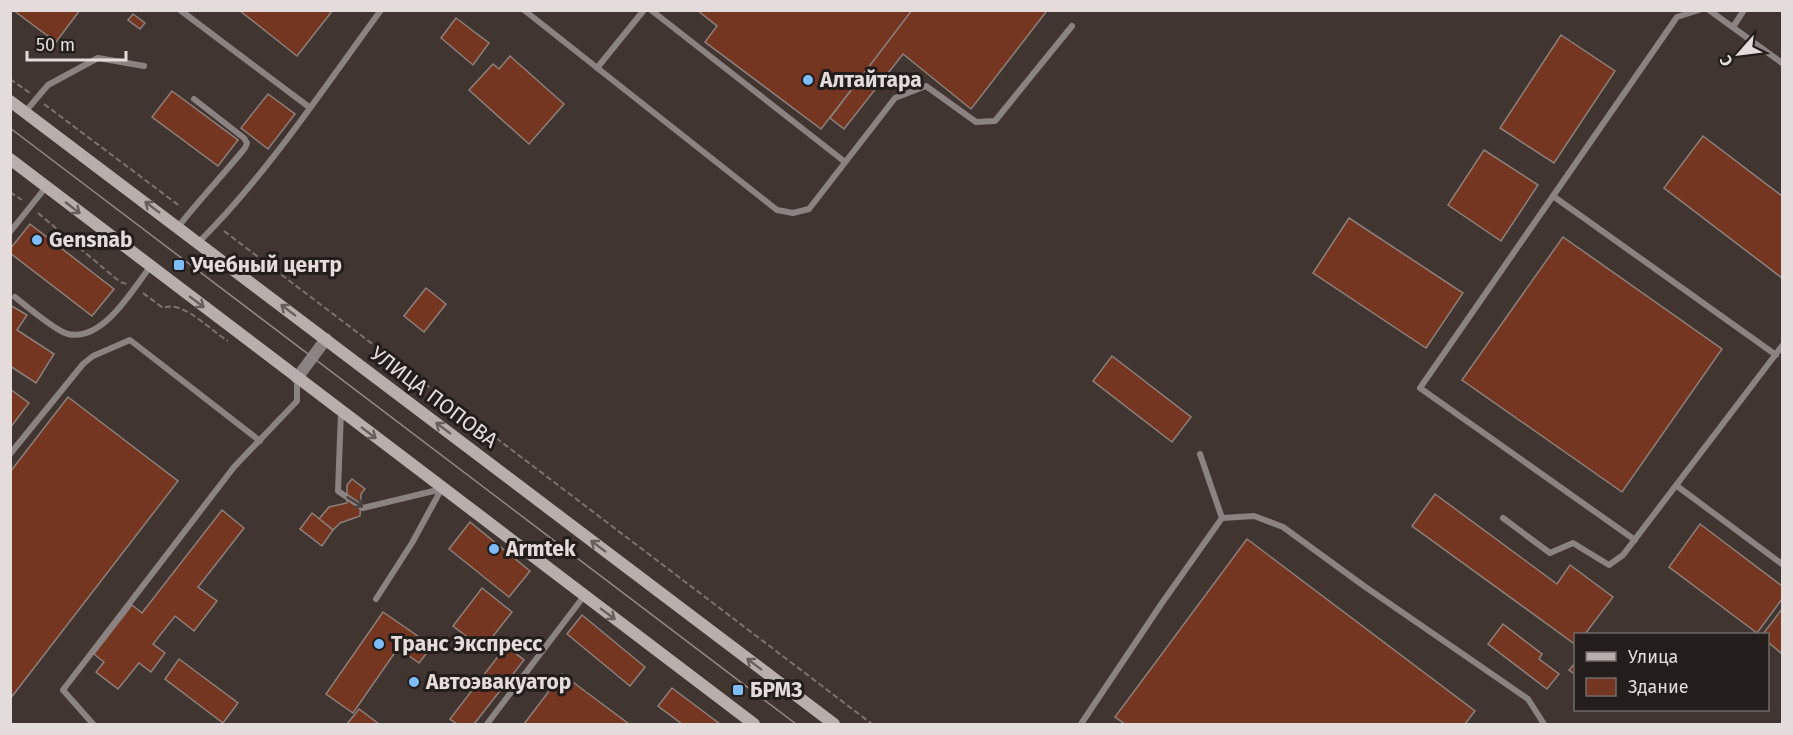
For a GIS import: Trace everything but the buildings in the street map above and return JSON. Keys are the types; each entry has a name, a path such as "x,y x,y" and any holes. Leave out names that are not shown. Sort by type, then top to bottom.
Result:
{"main road":[{"name":"УЛИЦА ПОПОВА","path":"10,101 834,724"},
{"path":"10,159 754,724"}],"street":[{"path":"297,378 326,339"}],"lane":[{"path":"180,10 309,107"},
{"path":"199,242 216,226 381,10"},
{"path":"524,10 777,210 793,213 809,208 895,98 926,86 976,123 995,121 1072,26"},
{"path":"597,68 644,10"},
{"path":"651,10 845,162"},
{"path":"1635,540 1420,388 1677,17 1699,10"},
{"path":"1709,10 1782,63"},
{"path":"1733,27 1744,10"},
{"path":"25,112 48,85 98,58 144,66"},
{"path":"178,227 219,180 247,143 244,138 194,99"},
{"path":"10,232 46,187"},
{"path":"1553,196 1776,355"},
{"path":"15,297 66,334 81,333 95,328 115,314 150,267"},
{"path":"10,454 83,364 93,356 130,340 260,441"},
{"path":"1503,518 1550,553 1573,543 1609,565 1623,555 1635,540 1782,346"},
{"path":"93,724 63,690 234,467 297,401 297,378"},
{"path":"341,412 338,491 363,508 442,488"},
{"path":"1200,454 1222,518"},
{"path":"1677,486 1782,564"},
{"path":"376,599 412,543 442,488"},
{"path":"1222,518 1254,516 1283,527 1528,699 1544,724"},
{"path":"1081,724 1222,518"},
{"path":"487,724 584,596"}],"path":[{"path":"10,79 189,213"},
{"path":"216,226 872,724"}],"tram line":[{"path":"10,128 796,724"}],"place":[{"name":"Алтайтара","path":"808,80"},
{"name":"Gensnab","path":"37,240"},
{"name":"Учебный центр","path":"179,265"},
{"name":"Armtek","path":"494,549"},
{"name":"Транс Экспресс","path":"379,644"},
{"name":"Автоэвакуатор","path":"414,682"},
{"name":"БРМЗ","path":"738,690"}]}
